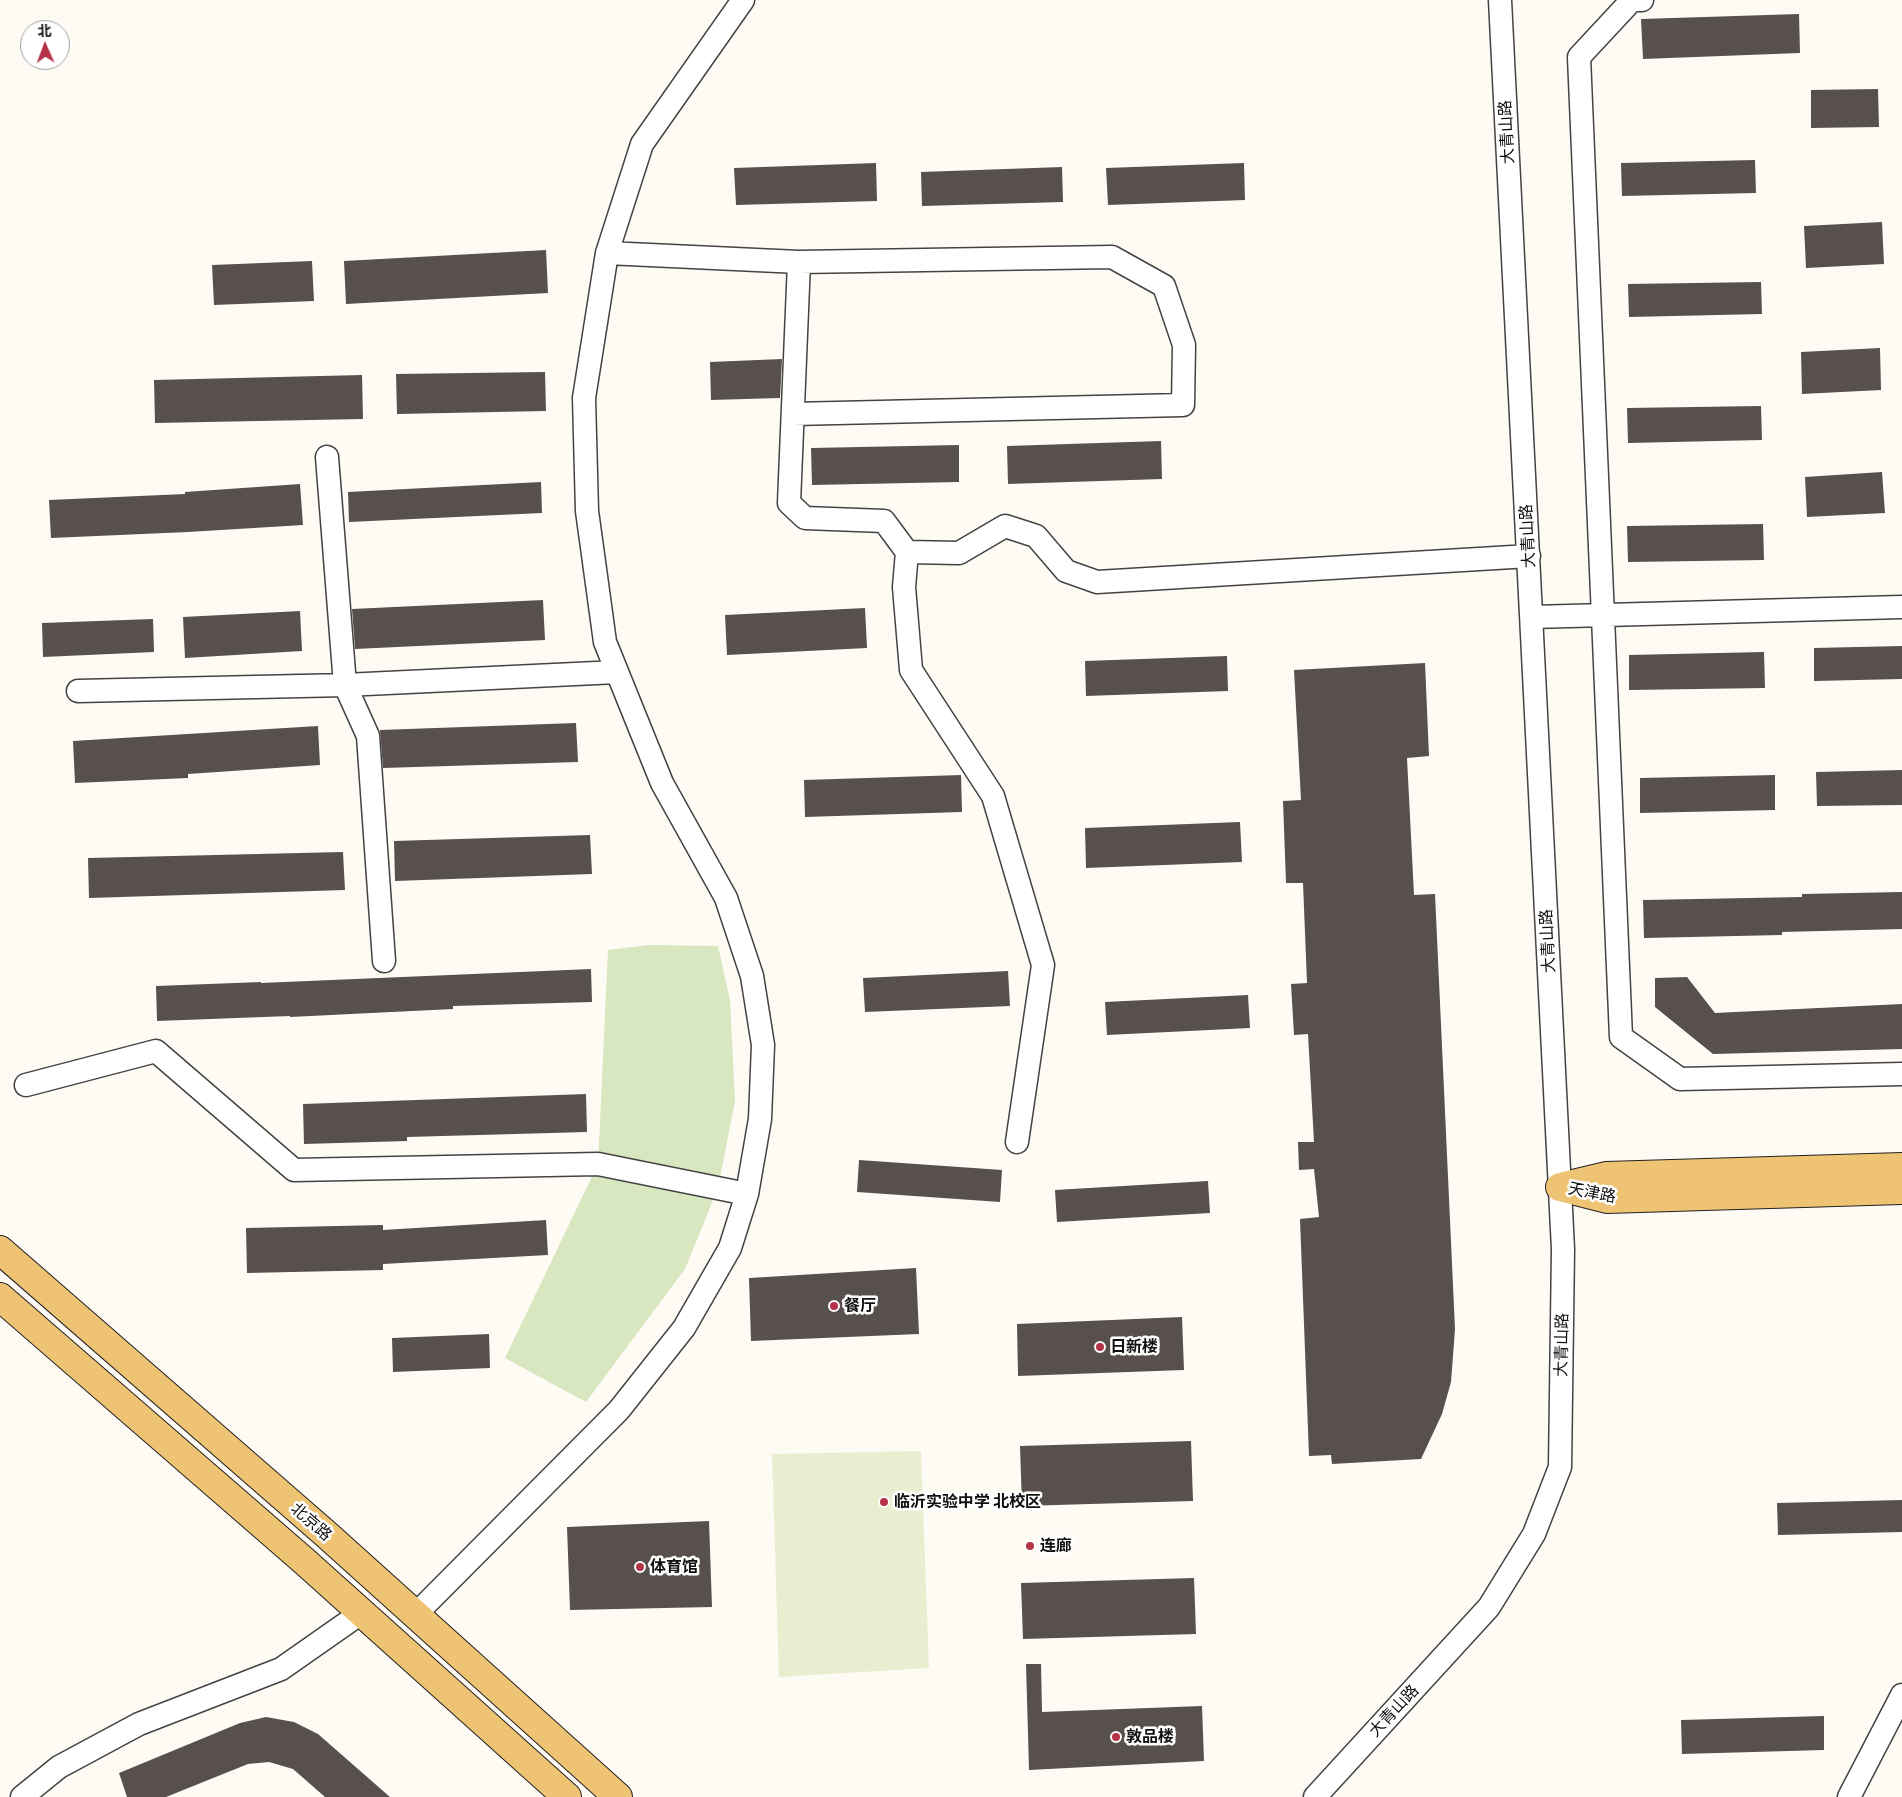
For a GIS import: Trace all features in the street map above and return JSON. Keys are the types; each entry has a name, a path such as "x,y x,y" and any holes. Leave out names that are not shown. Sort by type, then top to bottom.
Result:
{"main road":[{"name":"天津路","path":"1560,1187 1606,1176 1902,1167"},
{"name":"天津路","path":"1560,1187 1607,1199 1902,1190"},
{"name":"北京路","path":"0,1250 320,1529 618,1797"},
{"path":"0,1297 361,1613 567,1797"}],"street":[{"path":"415,1615 625,1403 684,1328 730,1248 746,1194 760,1119 763,1045 752,976 726,898 662,783 605,642 587,512 584,398 606,253 642,144 743,0"},
{"name":"大青山路","path":"1315,1797 1489,1607 1534,1534 1560,1467 1563,1249 1500,0"},
{"path":"1642,0 1632,0 1579,57 1621,1037 1680,1079 1902,1074"},
{"path":"606,253 799,262 1112,257 1164,286 1184,345 1183,405 793,414"},
{"path":"799,262 789,503 805,518 884,521 907,552 904,587 911,670 993,796 1043,964 1017,1142"},
{"path":"328,457 345,685 368,736 384,961"},
{"path":"907,552 959,553 1005,526 1036,536 1066,571 1097,582 1529,556"},
{"path":"1532,617 1902,607"},
{"path":"78,691 345,685 617,672"},
{"path":"26,1085 156,1051 294,1170 598,1164 746,1194"},
{"path":"22,1797 59,1767 139,1724 281,1669 361,1613"},
{"path":"1849,1797 1902,1695"}],"green space":[{"path":"649,945 718,946 730,1000 735,1101 718,1188 685,1269 586,1402 505,1358 598,1164 608,950"},
{"path":"921,1451 929,1668 779,1677 772,1454"}],"building":[{"path":"1799,14 1800,53 1643,59 1641,19"},
{"path":"1878,89 1879,127 1811,128 1811,90"},
{"path":"1755,160 1756,193 1622,196 1621,163"},
{"path":"876,163 877,201 736,205 734,168"},
{"path":"1244,163 1245,200 1108,205 1106,168"},
{"path":"1062,167 1063,202 922,206 921,172"},
{"path":"1882,222 1884,264 1806,268 1804,226"},
{"path":"546,250 548,293 346,304 344,261"},
{"path":"312,261 314,301 214,305 212,265"},
{"path":"1761,282 1762,314 1629,317 1628,284"},
{"path":"1880,348 1881,390 1802,394 1801,352"},
{"path":"782,359 780,398 711,400 710,362"},
{"path":"545,372 546,411 397,414 396,374"},
{"path":"362,375 363,419 155,423 154,380"},
{"path":"1761,406 1762,440 1628,443 1627,408"},
{"path":"1161,441 1162,479 1008,484 1007,446"},
{"path":"959,445 959,482 812,485 811,448"},
{"path":"1882,472 1885,513 1807,517 1805,477"},
{"path":"541,482 542,513 349,522 348,492"},
{"path":"300,484 303,525 51,538 49,500 185,494 185,492"},
{"path":"1763,524 1764,560 1628,562 1627,526"},
{"path":"543,600 545,640 355,649 352,609"},
{"path":"865,608 867,648 727,655 725,615"},
{"path":"300,611 302,651 185,658 183,617"},
{"path":"153,619 154,652 43,657 42,623"},
{"path":"1902,646 1902,679 1814,681 1814,648"},
{"path":"1764,652 1765,688 1629,690 1629,655"},
{"path":"1227,656 1228,691 1086,696 1085,661"},
{"path":"1425,663 1429,756 1407,758 1414,895 1435,894 1455,1329 1451,1382 1442,1414 1421,1459 1332,1464 1331,1455 1309,1456 1300,1219 1319,1217 1314,1169 1299,1170 1298,1142 1314,1142 1308,1034 1294,1035 1291,984 1307,983 1303,883 1286,883 1283,801 1301,800 1294,670"},
{"path":"576,723 578,762 383,768 380,730"},
{"path":"318,726 320,765 188,774 188,778 75,783 73,741"},
{"path":"1902,770 1902,805 1817,806 1816,772"},
{"path":"961,775 962,812 805,817 804,780"},
{"path":"1775,775 1775,810 1640,813 1640,778"},
{"path":"1240,822 1242,862 1086,868 1085,828"},
{"path":"590,835 592,874 395,881 394,841"},
{"path":"343,852 345,890 89,898 88,858"},
{"path":"1902,892 1902,929 1782,932 1782,935 1644,938 1643,900 1802,897 1802,894"},
{"path":"591,969 592,1002 453,1006 453,1009 157,1021 156,986"},
{"path":"1008,971 1010,1006 865,1012 863,978"},
{"path":"1687,977 1715,1013 1902,1004 1902,1049 1713,1054 1655,1007 1655,978"},
{"path":"1248,995 1250,1028 1107,1035 1105,1002"},
{"path":"586,1094 587,1132 407,1137 407,1141 304,1144 303,1104"},
{"path":"859,1160 1002,1170 1000,1202 857,1192"},
{"path":"1208,1181 1210,1213 1057,1222 1055,1190"},
{"path":"546,1220 548,1255 383,1264 383,1270 247,1273 246,1228 383,1225 383,1230"},
{"name":"餐厅","path":"916,1268 919,1334 751,1341 749,1278"},
{"name":"日新楼","path":"1182,1317 1184,1370 1018,1376 1017,1324"},
{"path":"489,1334 490,1368 393,1372 392,1338"},
{"path":"1191,1441 1193,1501 1022,1506 1020,1446"},
{"path":"1902,1500 1902,1532 1778,1535 1777,1503"},
{"name":"体育馆","path":"709,1521 712,1607 570,1610 567,1527"},
{"path":"1194,1578 1196,1634 1023,1639 1021,1583"},
{"name":"敦品楼","path":"1026,1664 1041,1664 1042,1712 1202,1706 1204,1761 1029,1770"},
{"path":"1824,1716 1824,1750 1682,1754 1681,1720"},
{"path":"266,1717 294,1722 318,1734 390,1797 325,1797 293,1769 269,1762 248,1764 166,1797 127,1797 119,1773 240,1723"}],"place":[{"name":"餐厅","path":"834,1306"},
{"name":"日新楼","path":"1100,1347"},
{"name":"临沂实验中学 北校区","path":"884,1502"},
{"name":"连廊","path":"1030,1546"},
{"name":"体育馆","path":"640,1567"},
{"name":"敦品楼","path":"1116,1737"}]}
